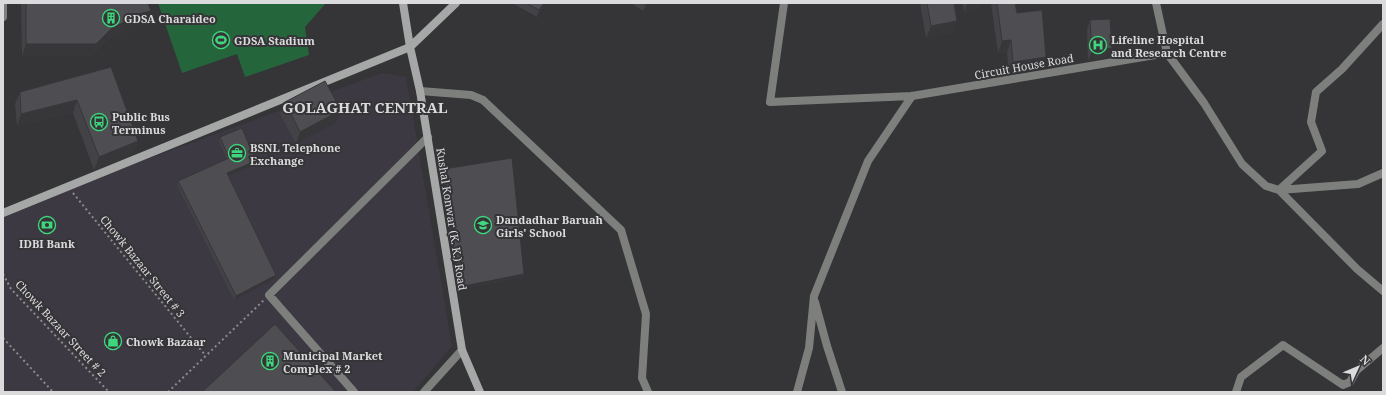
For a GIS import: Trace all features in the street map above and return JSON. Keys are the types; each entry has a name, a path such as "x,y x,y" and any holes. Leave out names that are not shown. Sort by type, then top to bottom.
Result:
{"main road":[{"name":"Kushal Konwar (K. K.) Road","path":"403,3 410,47 428,136 462,350 480,392"},
{"path":"3,213 410,47 456,3"}],"street":[{"path":"3,17 4,3"},
{"name":"Circuit House Road","path":"784,3 770,102 912,96 1167,53"},
{"path":"1156,3 1167,53 1204,103 1242,164 1266,186 1279,190 1358,184 1383,173"},
{"path":"1279,190 1322,151 1311,122 1316,92 1342,70 1383,24"},
{"path":"420,91 471,95 483,100 622,230 646,314 642,378 648,392"},
{"path":"797,392 809,348 814,296 868,161 912,96"},
{"path":"354,392 269,296 428,136"},
{"path":"1279,190 1357,269 1383,291"},
{"path":"814,296 826,346 842,392"},
{"path":"1236,392 1241,377 1282,345 1343,384 1350,382 1356,371 1383,348"},
{"path":"424,392 462,350"}],"path":[{"name":"Chowk Bazaar Street # 3","path":"68,187 205,355"},
{"name":"Chowk Bazaar Street # 2","path":"3,274 11,289 109,392"},
{"path":"168,392 205,355 269,296"},
{"path":"3,338 53,392"}],"shaded area":[{"path":"382,73 406,77 452,346 413,392 3,392 3,212"}],"green space":[{"name":"GDSA Stadium","path":"158,3 326,3 305,27 309,55 245,77 237,54 182,73"}],"building":[{"path":"26,3 148,3 151,11 126,17 127,21 112,28 96,44 26,44"},
{"path":"526,3 544,3 539,10"},
{"path":"927,3 954,3 957,21 931,26"},
{"path":"997,3 1015,3 1017,13 1042,10 1046,57 1013,62 1011,40 1002,41"},
{"path":"1110,19 1112,48 1092,51 1090,20"},
{"name":"Public Bus Terminus","path":"111,67 138,141 99,157 77,100 21,114 20,92"},
{"path":"325,81 341,110 300,132 285,102"},
{"path":"242,128 256,161 227,173 276,275 236,296 178,181 229,158 220,137"},
{"name":"Dandadhar Baruah Girls' School","path":"512,158 524,274 459,287 444,169"},
{"name":"Municipal Market Complex # 2","path":"275,324 336,392 202,392"}],"place":[{"name":"GDSA Charaideo","path":"111,18"},
{"name":"GDSA Stadium","path":"221,40"},
{"name":"Lifeline Hospital and Research Centre","path":"1098,45"},
{"name":"Public Bus Terminus","path":"99,122"},
{"name":"BSNL Telephone Exchange","path":"237,153"},
{"name":"IDBI Bank","path":"47,225"},
{"name":"Dandadhar Baruah Girls' School","path":"483,225"},
{"name":"Chowk Bazaar","path":"113,341"},
{"name":"Municipal Market Complex # 2","path":"270,361"}],"district":[{"name":"GOLAGHAT CENTRAL","path":"365,107"}]}
